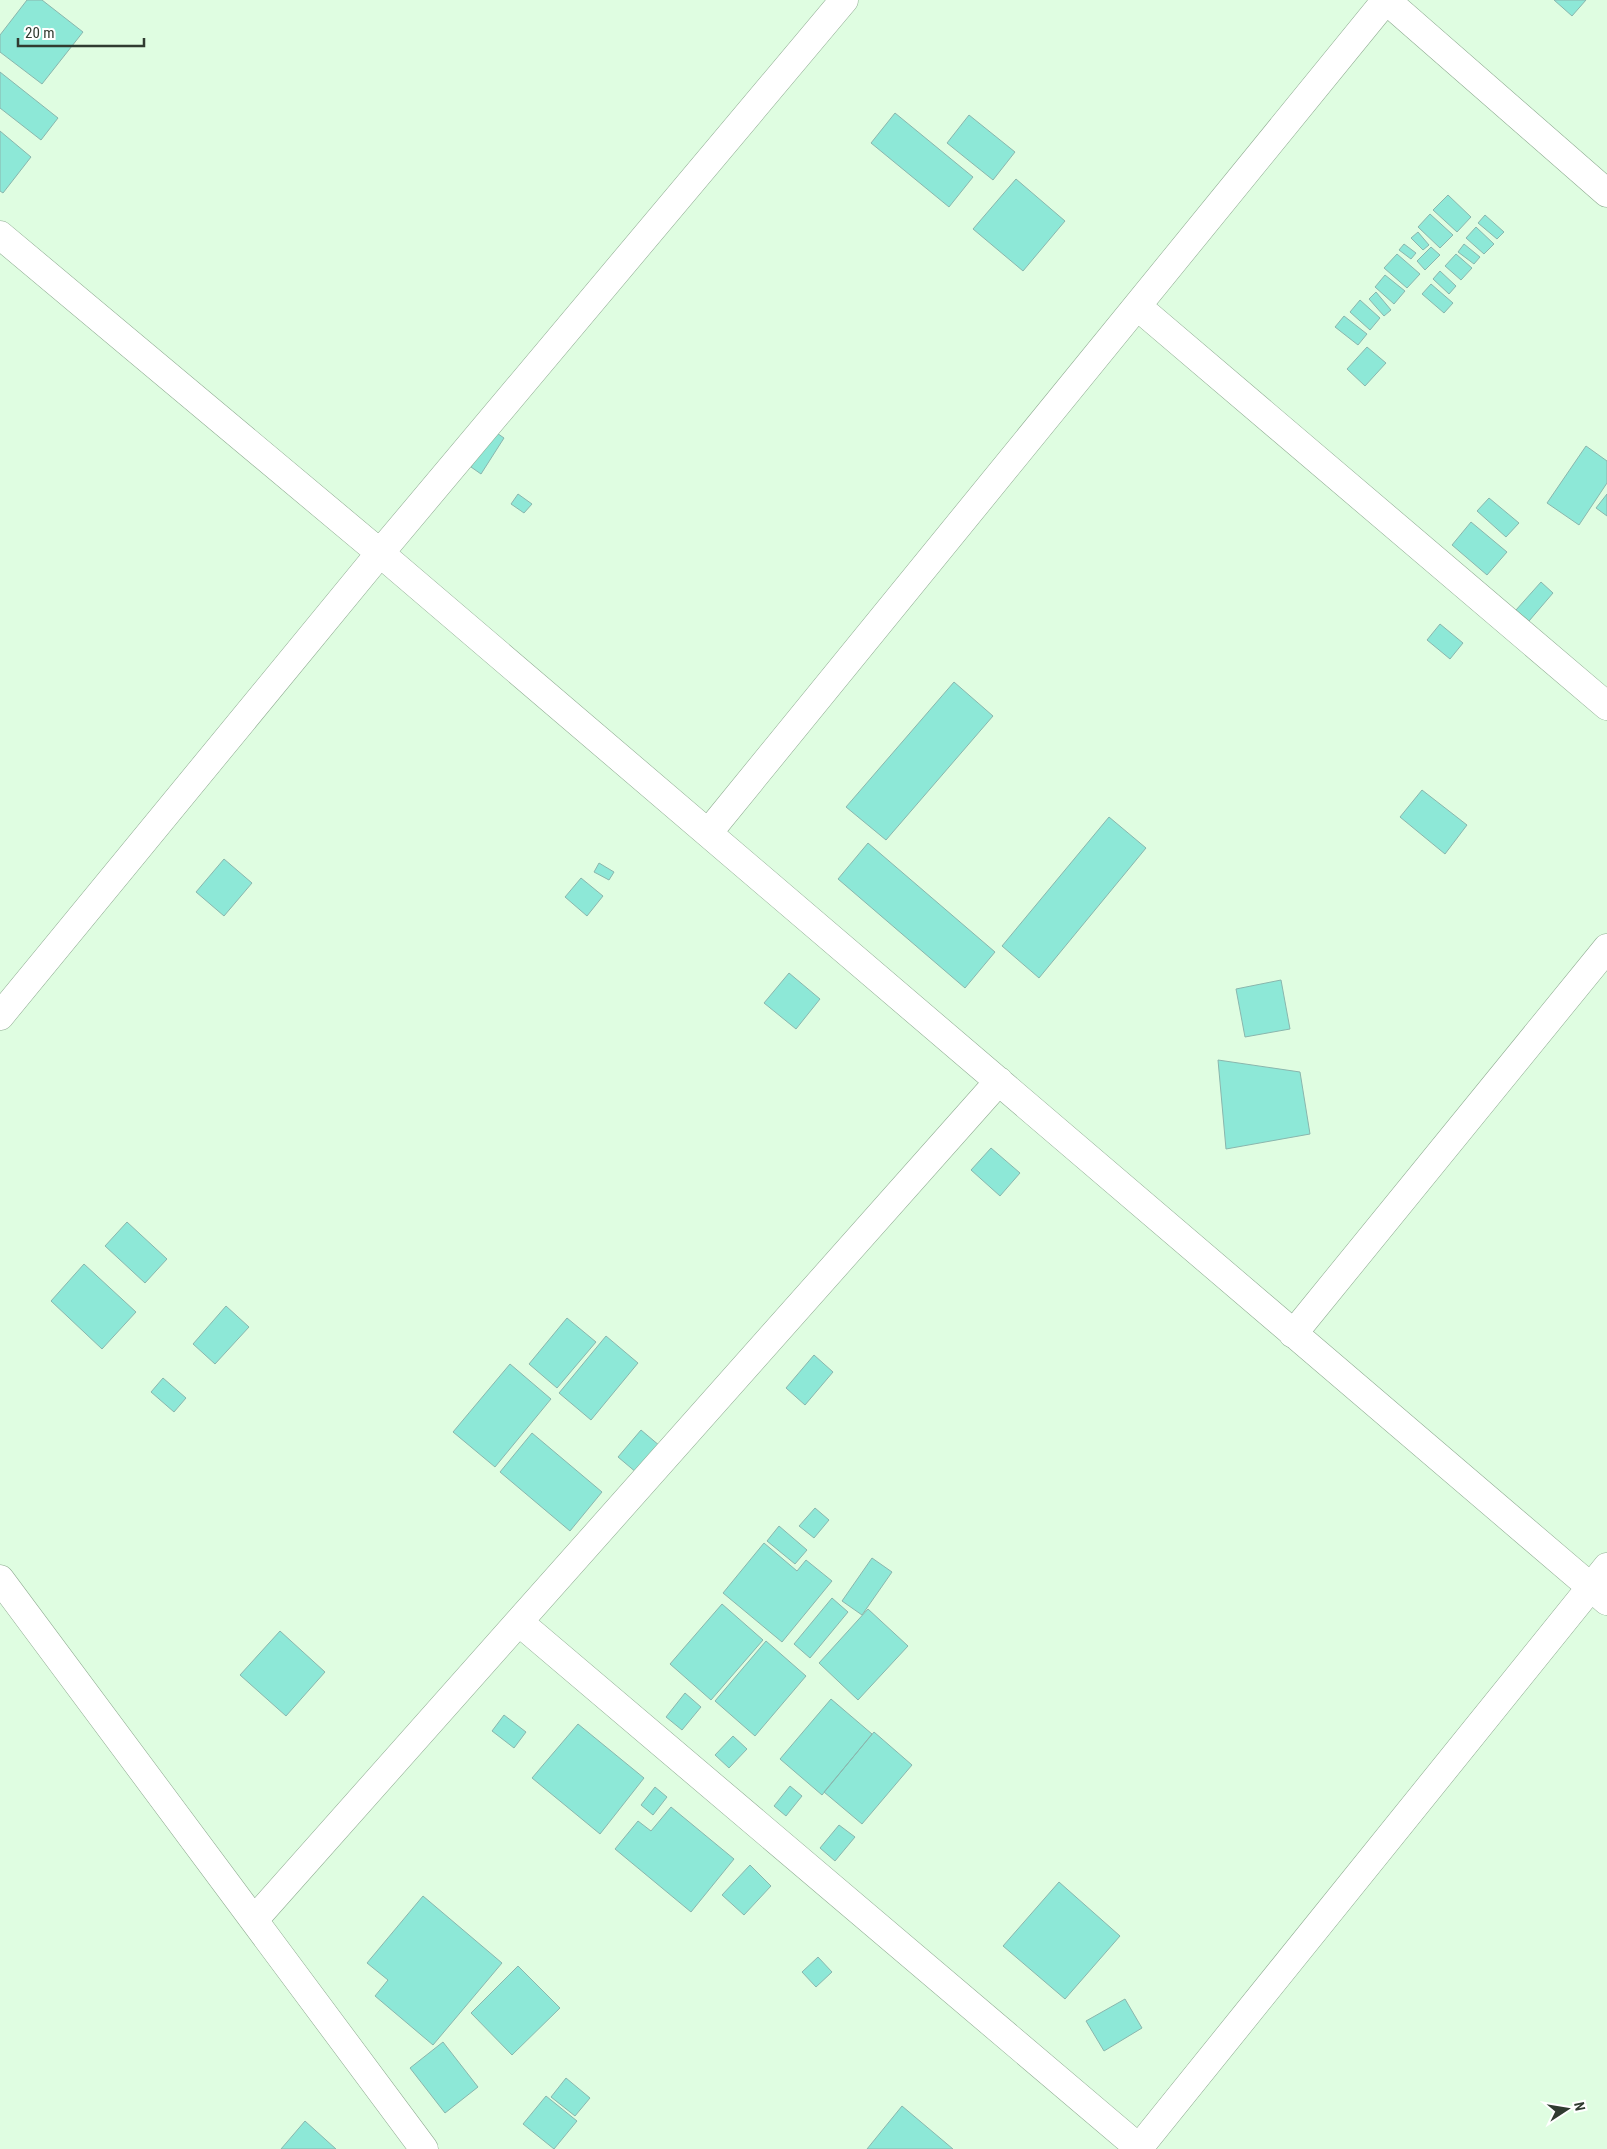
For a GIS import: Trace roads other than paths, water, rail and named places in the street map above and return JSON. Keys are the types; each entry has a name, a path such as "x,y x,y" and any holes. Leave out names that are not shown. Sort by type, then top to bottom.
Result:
{"street":[{"path":"0,1016 380,552 844,0"},
{"path":"708,833 1386,0 1607,193"},
{"path":"0,235 380,552 1293,1334 1601,1585 1139,2148 519,1622"},
{"path":"1138,306 1607,706"},
{"path":"1293,1334 1607,948"},
{"path":"254,1920 999,1081"},
{"path":"0,1580 424,2149"}]}
